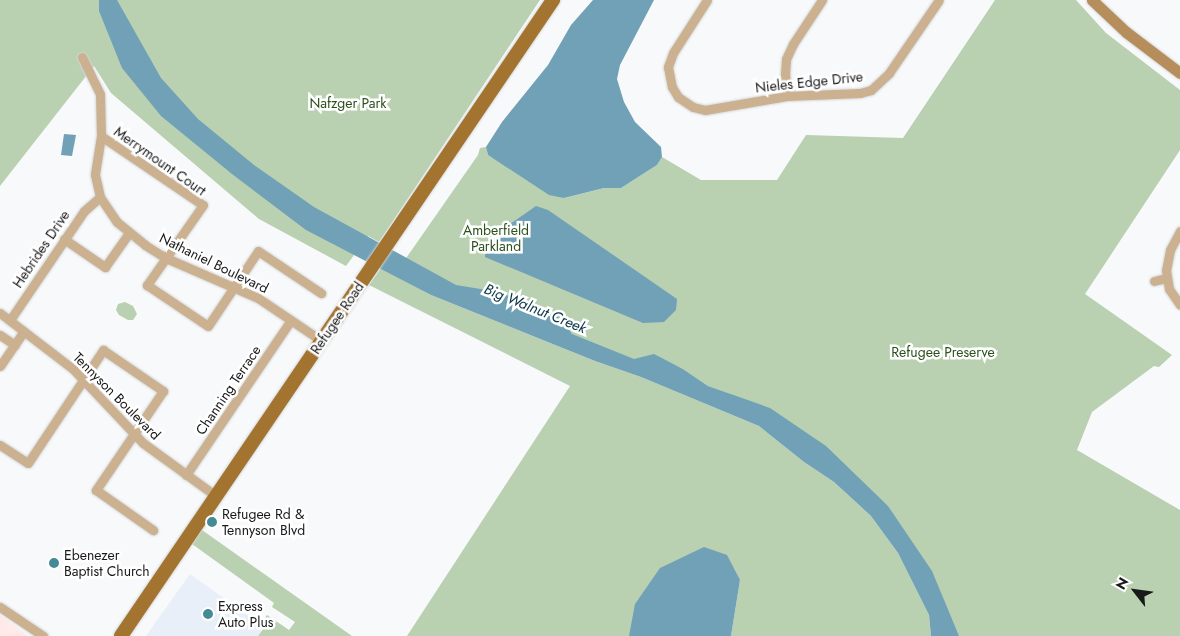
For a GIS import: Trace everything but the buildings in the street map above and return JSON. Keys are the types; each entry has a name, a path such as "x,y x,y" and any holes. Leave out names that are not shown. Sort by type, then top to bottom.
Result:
{"main road":[{"name":"Refugee Road","path":"121,636 552,0"}],"street":[{"name":"Nieles Edge Drive","path":"707,0 670,58 669,75 674,91 686,104 705,110 788,96 860,93 870,90 889,73 939,0"},
{"path":"788,96 785,74 786,58 822,0"},
{"path":"1092,0 1126,32 1180,73"},
{"name":"Nathaniel Boulevard","path":"82,57 100,94 101,136 95,176 100,196 111,215 129,233 166,258 234,287 291,320 322,341"},
{"name":"Merrymount Court","path":"101,136 203,205 166,258"},
{"name":"Hebrides Drive","path":"10,320 84,211 100,196"},
{"path":"1180,231 1167,259 1166,278 1169,289 1180,305"},
{"path":"64,239 106,267 129,233"},
{"path":"166,258 147,285 208,326 258,250 321,293"},
{"path":"1154,280 1166,278"},
{"name":"Tennyson Boulevard","path":"0,314 73,369 133,435 216,496"},
{"name":"Channing Terrace","path":"186,475 291,320"},
{"path":"0,366 24,331"},
{"path":"0,335 15,345"},
{"path":"0,445 28,463 103,350 163,391 96,490 153,530"},
{"path":"0,607 43,636"}],"shaded area":[{"path":"190,574 264,627 258,636 146,636"},
{"path":"0,615 28,636 0,636"}],"green space":[{"name":"Nafzger Park","path":"0,0 540,0 379,242 368,236 346,266 259,219 111,93 94,66 0,186"},
{"name":"Refugee Preserve","path":"995,0 1076,0 1106,33 1180,90 1180,150 1085,294 1172,355 1159,367 1154,366 1092,412 1077,450 1180,510 1180,636 941,636 894,519 730,394 708,386 683,369 654,355 645,366 402,264 478,155 480,148 486,147 488,155 564,198 604,188 621,188 657,165 662,157 701,180 777,180 806,135 903,138"},
{"path":"381,268 431,295 595,361 641,377 759,426 804,462 834,482 871,516 898,553 929,615 931,636 731,636 740,580 629,636 407,636 570,386 369,285"},
{"path":"125,302 133,306 137,314 133,320 128,320 119,315 116,310 118,304"},
{"path":"202,530 352,636 258,636 264,628 260,625 267,615 289,630 295,622 272,607 274,603 192,544"}],"water":[{"name":"Big Walnut Creek","path":"99,0 117,0 161,78 198,119 254,165 314,207 456,285 499,292 560,318 572,334 634,359 654,354 683,369 708,386 770,408 826,446 888,506 932,571 959,636 931,636 929,615 898,553 871,516 834,482 804,462 759,426 641,377 595,361 431,295 306,230 232,174 161,116 122,68 99,11"},
{"path":"593,0 654,0 620,65 617,79 624,102 635,122 661,147 662,157 657,165 621,188 604,188 564,198 549,195 488,155 486,147 502,122 548,65 571,25"},
{"path":"64,134 76,135 72,156 61,155"},
{"path":"536,206 548,210 677,299 676,310 664,322 643,323 485,257 486,244 497,233"},
{"path":"704,547 727,555 740,580 731,636 629,636 635,604 660,568"}],"place":[{"name":"Refugee Rd & Tennyson Blvd","path":"212,522"},
{"name":"Ebenezer Baptist Church","path":"54,563"},
{"name":"Express Auto Plus","path":"208,614"}],"park label":[{"name":"Amberfield Parkland","path":"496,238"}]}
